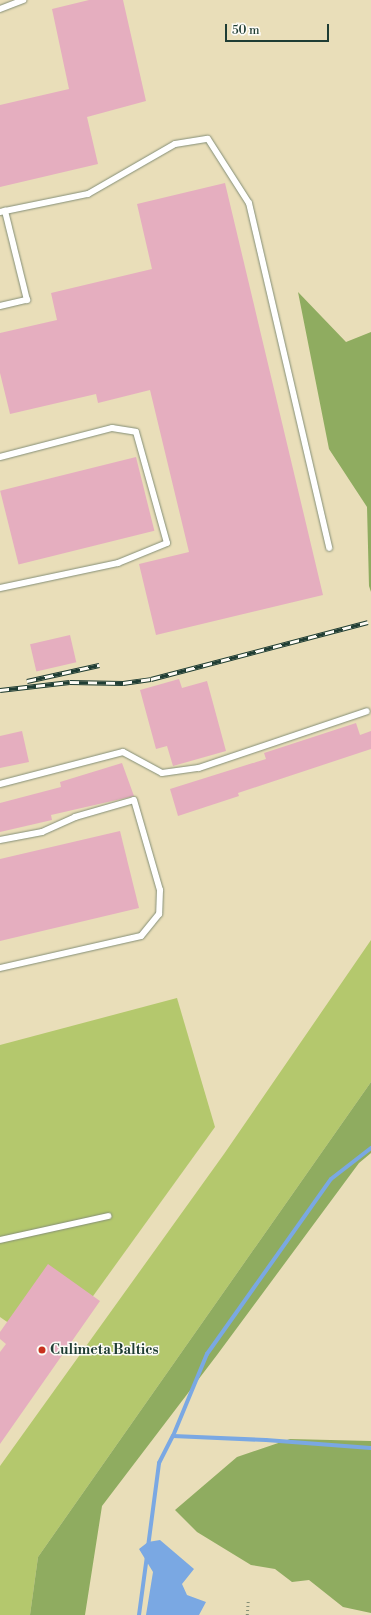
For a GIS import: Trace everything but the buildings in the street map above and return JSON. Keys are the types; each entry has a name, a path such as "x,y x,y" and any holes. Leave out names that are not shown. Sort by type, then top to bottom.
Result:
{"lane":[{"path":"0,9 23,0"},
{"path":"0,306 27,300 2,211 88,194 175,144 208,139 249,203 329,548"},
{"path":"0,458 112,428 136,432 167,543 118,563 0,588"},
{"path":"0,784 123,752 162,773 199,768 367,711"},
{"path":"0,840 42,832 75,817 134,800 160,890 159,914 141,936 0,968"},
{"path":"0,1240 108,1216"}],"path":[{"path":"247,1615 248,1600"}],"green space":[{"path":"298,292 346,342 371,332 371,592 369,586 367,507 329,449"},
{"path":"371,940 371,1082 38,1557 30,1615 0,1615 0,1466 224,1154"},
{"path":"177,998 215,1127 52,1353 0,1317 0,1045"},
{"path":"371,1082 371,1153 359,1163 217,1355 102,1506 85,1615 30,1615 38,1557"},
{"path":"290,1439 371,1441 371,1613 343,1607 309,1580 292,1582 275,1569 251,1565 197,1532 175,1510 237,1457"}],"water":[{"path":"160,1540 194,1569 182,1584 187,1595 206,1602 199,1615 146,1615 153,1572 139,1549 148,1542"}],"waterway":[{"path":"173,1436 207,1354 331,1179 371,1148"},
{"path":"148,1547 159,1463 173,1436 266,1440 371,1448"},
{"path":"139,1615 147,1556"}],"railway":[{"path":"0,690 70,682 123,683 151,679 368,622"},
{"path":"27,681 99,665"}],"place":[{"name":"Culimeta Baltics","path":"42,1350"}]}
